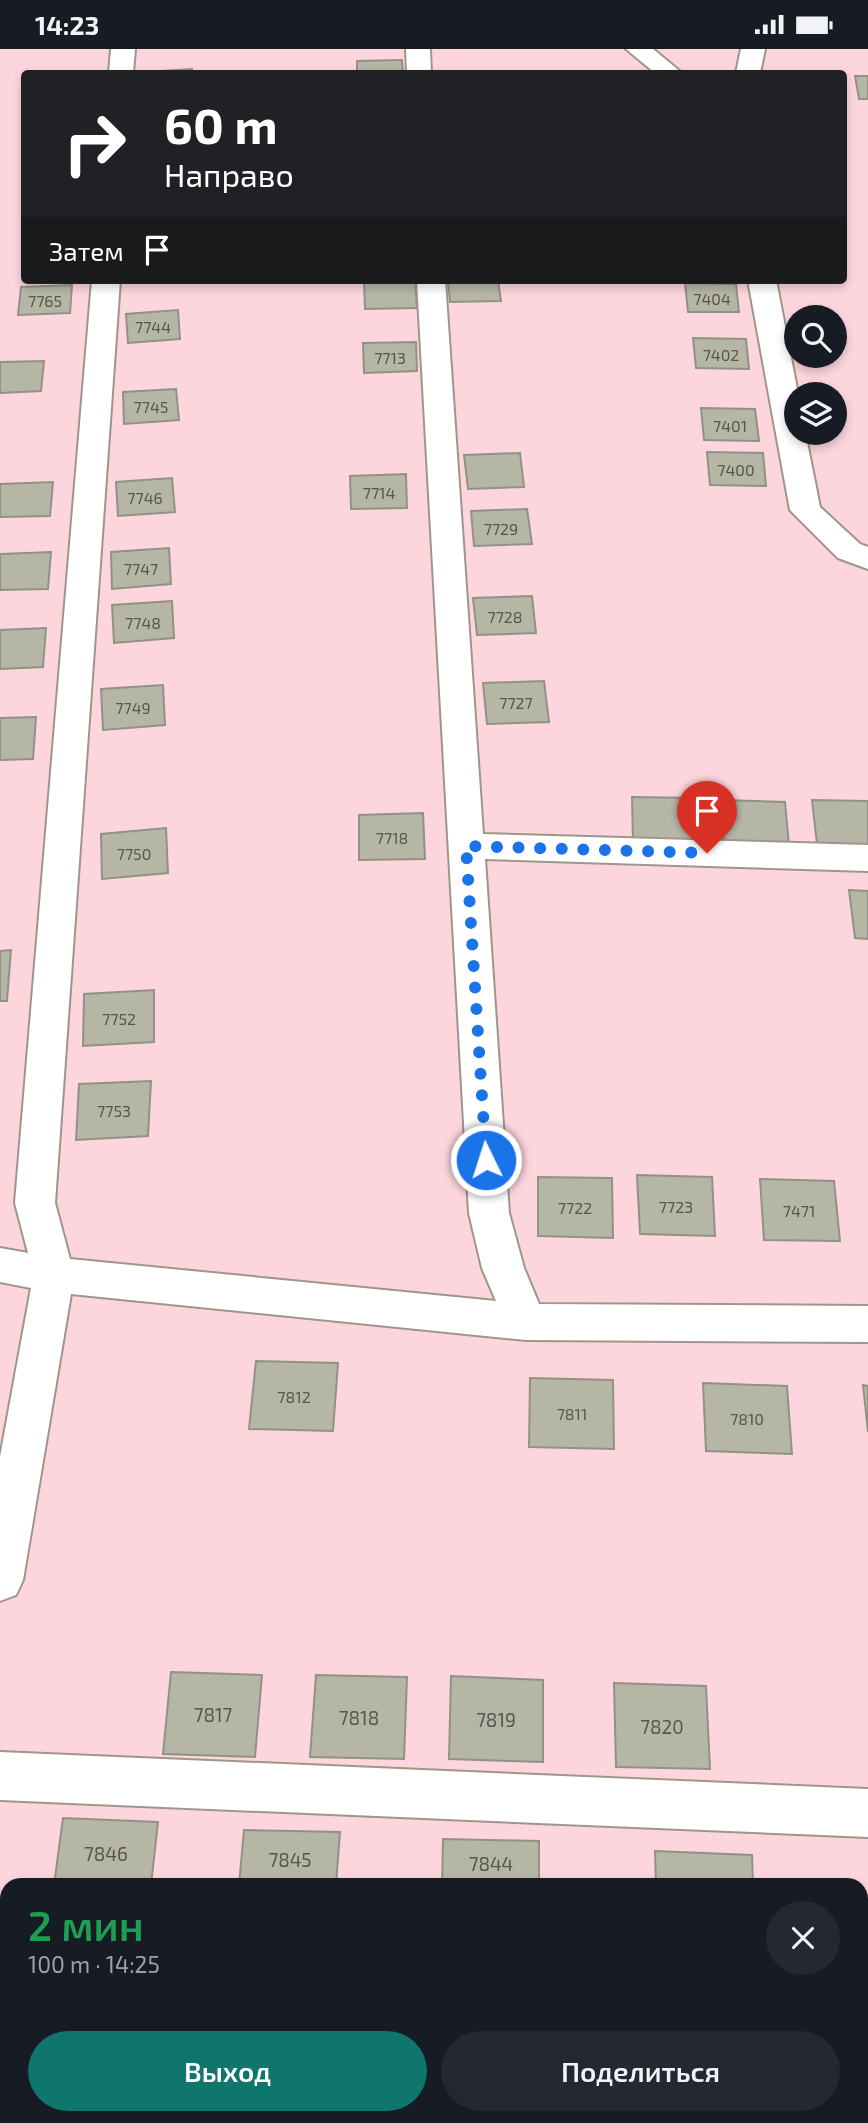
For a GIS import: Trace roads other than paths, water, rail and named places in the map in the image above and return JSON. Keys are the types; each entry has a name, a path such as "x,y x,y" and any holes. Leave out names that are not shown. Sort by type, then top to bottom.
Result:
{"lane":[{"path":"121,70 123,49"},
{"path":"418,49 419,70"},
{"path":"638,49 666,70"},
{"path":"748,70 753,49"},
{"path":"0,1580 54,1275 35,1203 106,284"},
{"path":"431,284 489,1213 503,1268 526,1322"},
{"path":"763,284 805,510 849,551 868,559"},
{"path":"466,846 868,858"},
{"path":"0,1265 54,1275 526,1322 868,1324"},
{"path":"0,1776 868,1813"}]}
